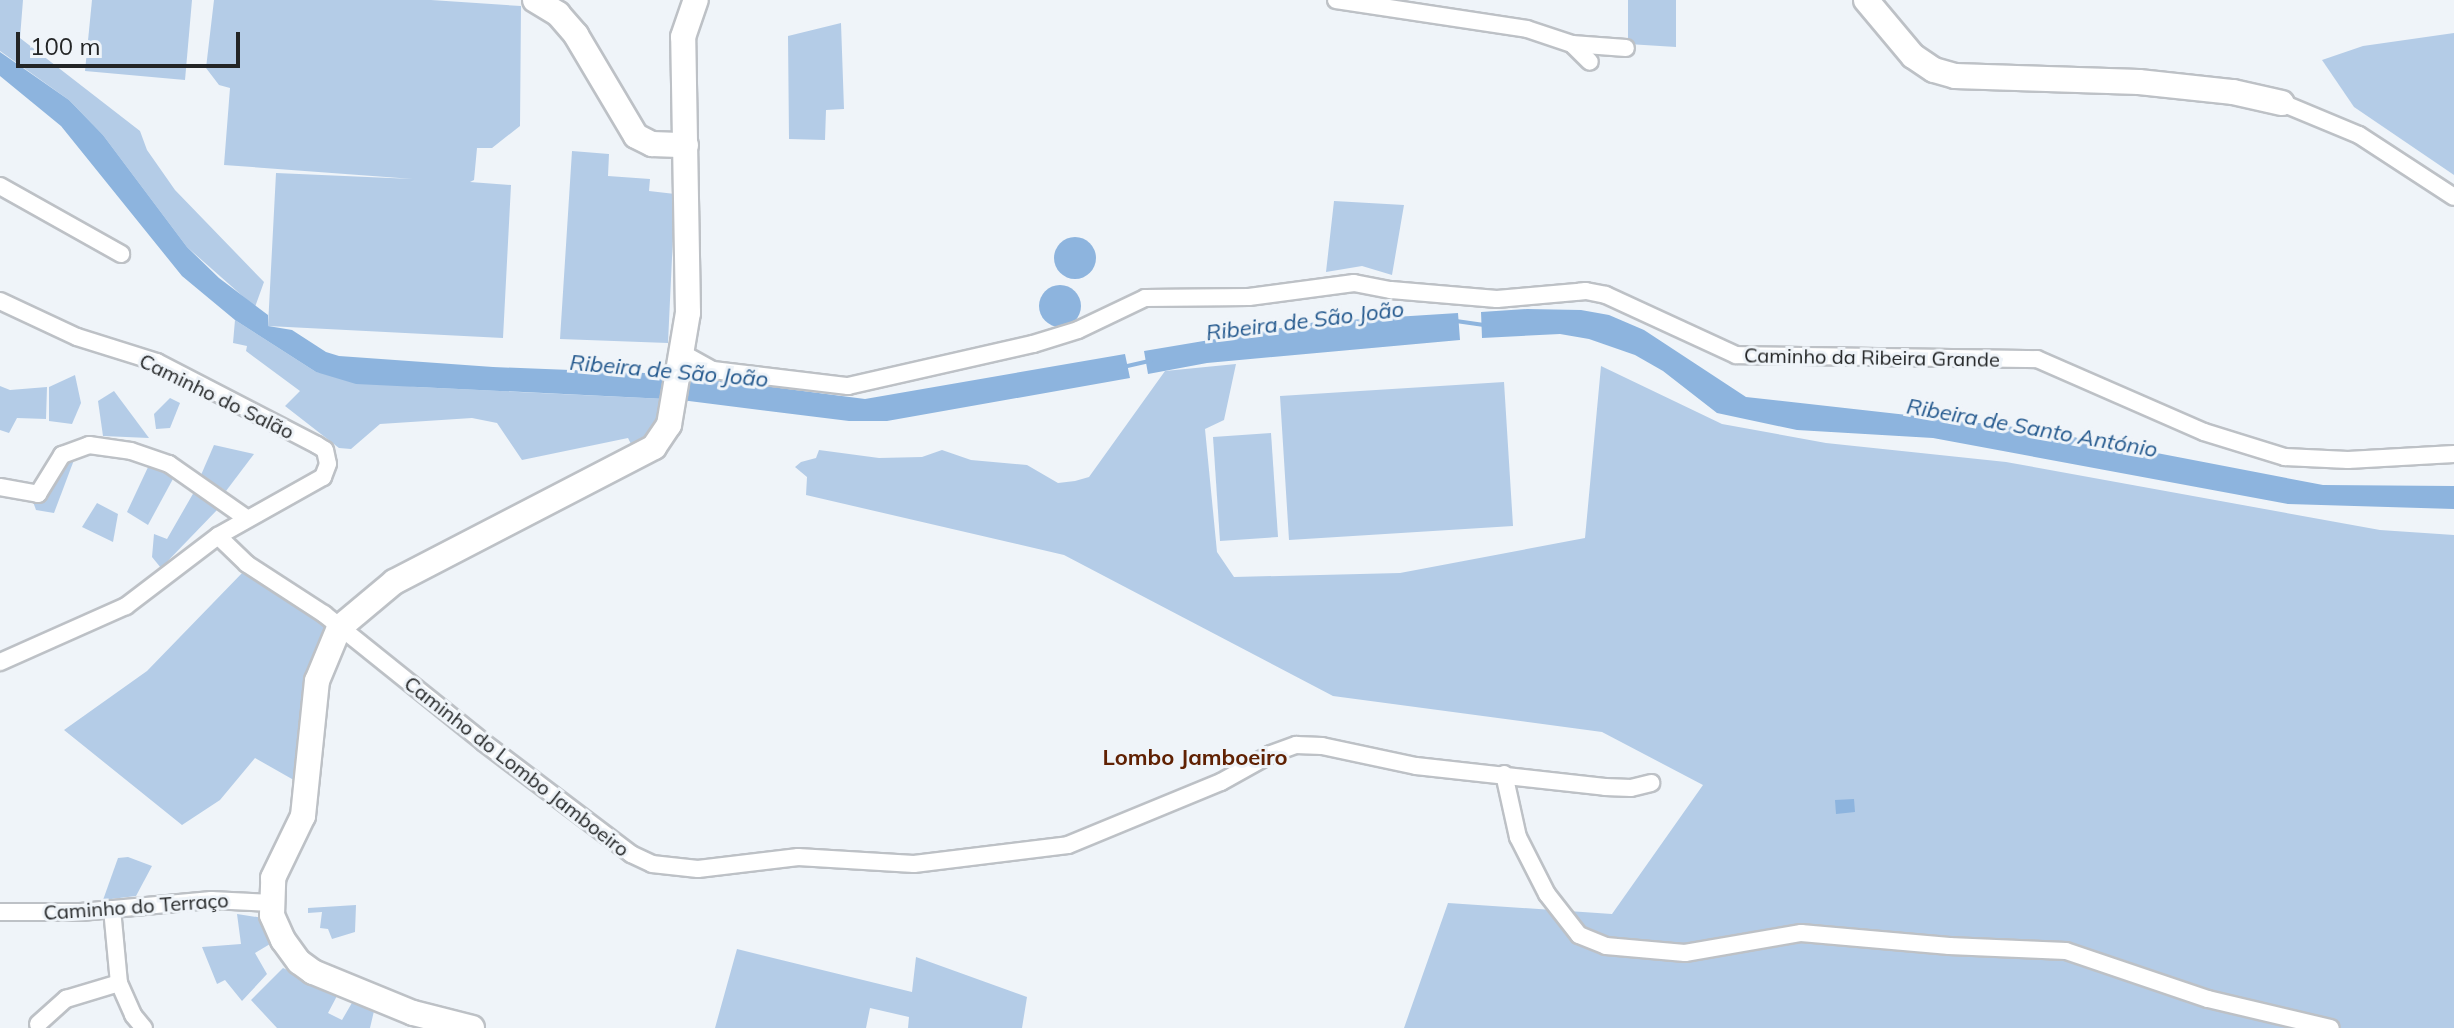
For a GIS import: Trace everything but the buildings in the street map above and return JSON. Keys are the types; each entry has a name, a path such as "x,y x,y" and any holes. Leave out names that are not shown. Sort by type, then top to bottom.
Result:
{"main road":[{"path":"535,0 558,14 576,35 636,136 655,145 686,145"},
{"path":"472,1028 413,1013 313,972 289,950 277,929 272,903 277,866 303,816 317,681 339,628 394,582 654,447 669,425 689,290 683,37 696,0"},
{"path":"1866,0 1913,56 1934,70 1955,76 2139,82 2233,92 2282,103"}],"street":[{"path":"1336,0 1527,29 1572,44 1626,48"},
{"path":"1572,44 1590,62"},
{"path":"2282,103 2359,135 2454,197"},
{"path":"0,186 121,254"},
{"name":"Caminho da Ribeira Grande","path":"680,364 848,386 1033,344 1078,330 1145,298 1249,297 1354,283 1391,290 1497,299 1573,291 1606,295 1736,355 2037,359 2204,432 2285,457 2348,460 2454,454"},
{"name":"Caminho do Salão","path":"0,301 77,337 157,362 325,450 328,464 323,477 246,518"},
{"path":"0,487 38,494 62,455 89,445 131,451 169,464 246,518 126,606 0,662"},
{"name":"Caminho do Lombo Jamboeiro","path":"218,536 247,564 339,628 631,854 652,864 669,867 698,869 798,857 914,864 1068,845 1221,782 1271,754 1296,745 1322,746 1416,766 1605,787 1631,788 1651,783"},
{"path":"1504,774 1518,837 1547,894 1579,935 1606,946 1685,953 1801,933 1949,946 2066,951 2208,999 2331,1028"},
{"name":"Caminho do Terraço","path":"0,912 50,913 211,900 272,903"},
{"path":"112,909 119,983 133,1015 144,1028"},
{"path":"38,1024 66,999 119,983"}],"shaded area":[{"path":"0,0 23,0 20,38 140,131 147,150 175,190 264,282 255,307 187,247 103,135 69,100 0,51"},
{"path":"92,0 192,0 185,80 85,71"},
{"path":"214,0 431,0 521,6 520,126 492,148 477,148 474,180 470,182 511,185 503,338 268,326 276,173 413,179 224,165 230,88 219,85 206,68"},
{"path":"1628,0 1676,0 1676,47 1628,44"},
{"path":"841,23 844,109 826,110 825,140 789,139 788,36"},
{"path":"2454,33 2454,175 2354,107 2322,60 2363,46"},
{"path":"0,52 69,100 103,135 187,247 219,278 268,315 268,326 292,330 326,352 339,356 493,367 670,374 666,399 356,384 316,372 235,320 182,276 61,126 0,76"},
{"path":"572,151 609,154 608,176 650,179 649,191 675,194 668,343 560,339"},
{"path":"1334,201 1404,205 1392,275 1362,266 1326,272"},
{"path":"1075,237 1090,243 1096,258 1090,273 1075,279 1060,273 1054,258 1060,243"},
{"path":"1060,285 1075,291 1081,306 1075,321 1060,327 1045,321 1039,306 1045,291"},
{"path":"1581,310 1609,315 1644,330 1746,397 2032,429 2323,485 2454,486 2454,509 2288,504 1933,438 1797,430 1717,413 1663,371 1635,355 1589,339 1560,334 1482,338 1481,312"},
{"path":"1458,313 1460,340 1207,363 1148,374 1144,351 1316,322"},
{"path":"235,320 316,372 417,387 666,399 657,433 633,448 628,438 522,460 497,423 472,418 380,424 351,449 339,448 285,406 300,391 246,351 247,346 233,343"},
{"path":"1125,354 1130,378 887,421 849,421 681,400 686,376 865,399"},
{"path":"1236,364 1224,420 1205,429 1217,552 1234,577 1400,573 1585,538 1601,366 1722,424 1826,443 2006,462 2380,530 2454,535 2454,1028 1404,1028 1448,903 1612,914 1703,785 1602,732 1333,696 1064,555 806,495 807,477 795,467 816,458 819,450 879,458 922,457 942,450 971,460 1027,465 1058,483 1075,481 1089,477 1165,371"},
{"path":"75,375 81,403 72,424 49,421 49,387"},
{"path":"1504,382 1513,526 1289,540 1280,396"},
{"path":"0,386 10,390 47,387 46,419 17,418 9,433 0,430"},
{"path":"114,391 149,438 103,436 98,401"},
{"path":"170,398 180,403 170,428 156,429 154,414"},
{"path":"1271,433 1278,537 1220,541 1213,437"},
{"path":"214,445 254,454 226,491 201,475"},
{"path":"77,452 54,513 36,510 31,496 64,461"},
{"path":"149,465 174,477 148,525 127,512"},
{"path":"194,492 217,510 161,568 152,557 154,534 167,539"},
{"path":"97,503 118,514 113,542 82,527"},
{"path":"245,570 325,625 306,681 299,783 255,758 220,800 182,825 64,730 147,671"},
{"path":"1854,799 1855,812 1836,814 1835,800"},
{"path":"128,857 152,866 136,896 103,900 118,858"},
{"path":"356,905 355,932 332,939 328,929 320,928 322,912 308,913 308,908"},
{"path":"237,914 270,919 270,944 255,953 267,974 242,1001 225,980 217,984 202,947 241,944"},
{"path":"737,949 912,992 916,957 1027,997 1022,1028 908,1028 909,1017 870,1008 866,1028 715,1028"},
{"path":"283,968 338,994 328,1013 342,1020 353,1001 374,1011 370,1028 277,1028 251,1000"}],"waterway":[{"path":"1456,321 1486,325"},
{"name":"Ribeira de São João","path":"1123,367 1150,361"}],"district":[{"name":"Lombo Jamboeiro","path":"1195,758"}],"water label":[{"name":"Ribeira de Santo António","path":"2032,428"}]}
